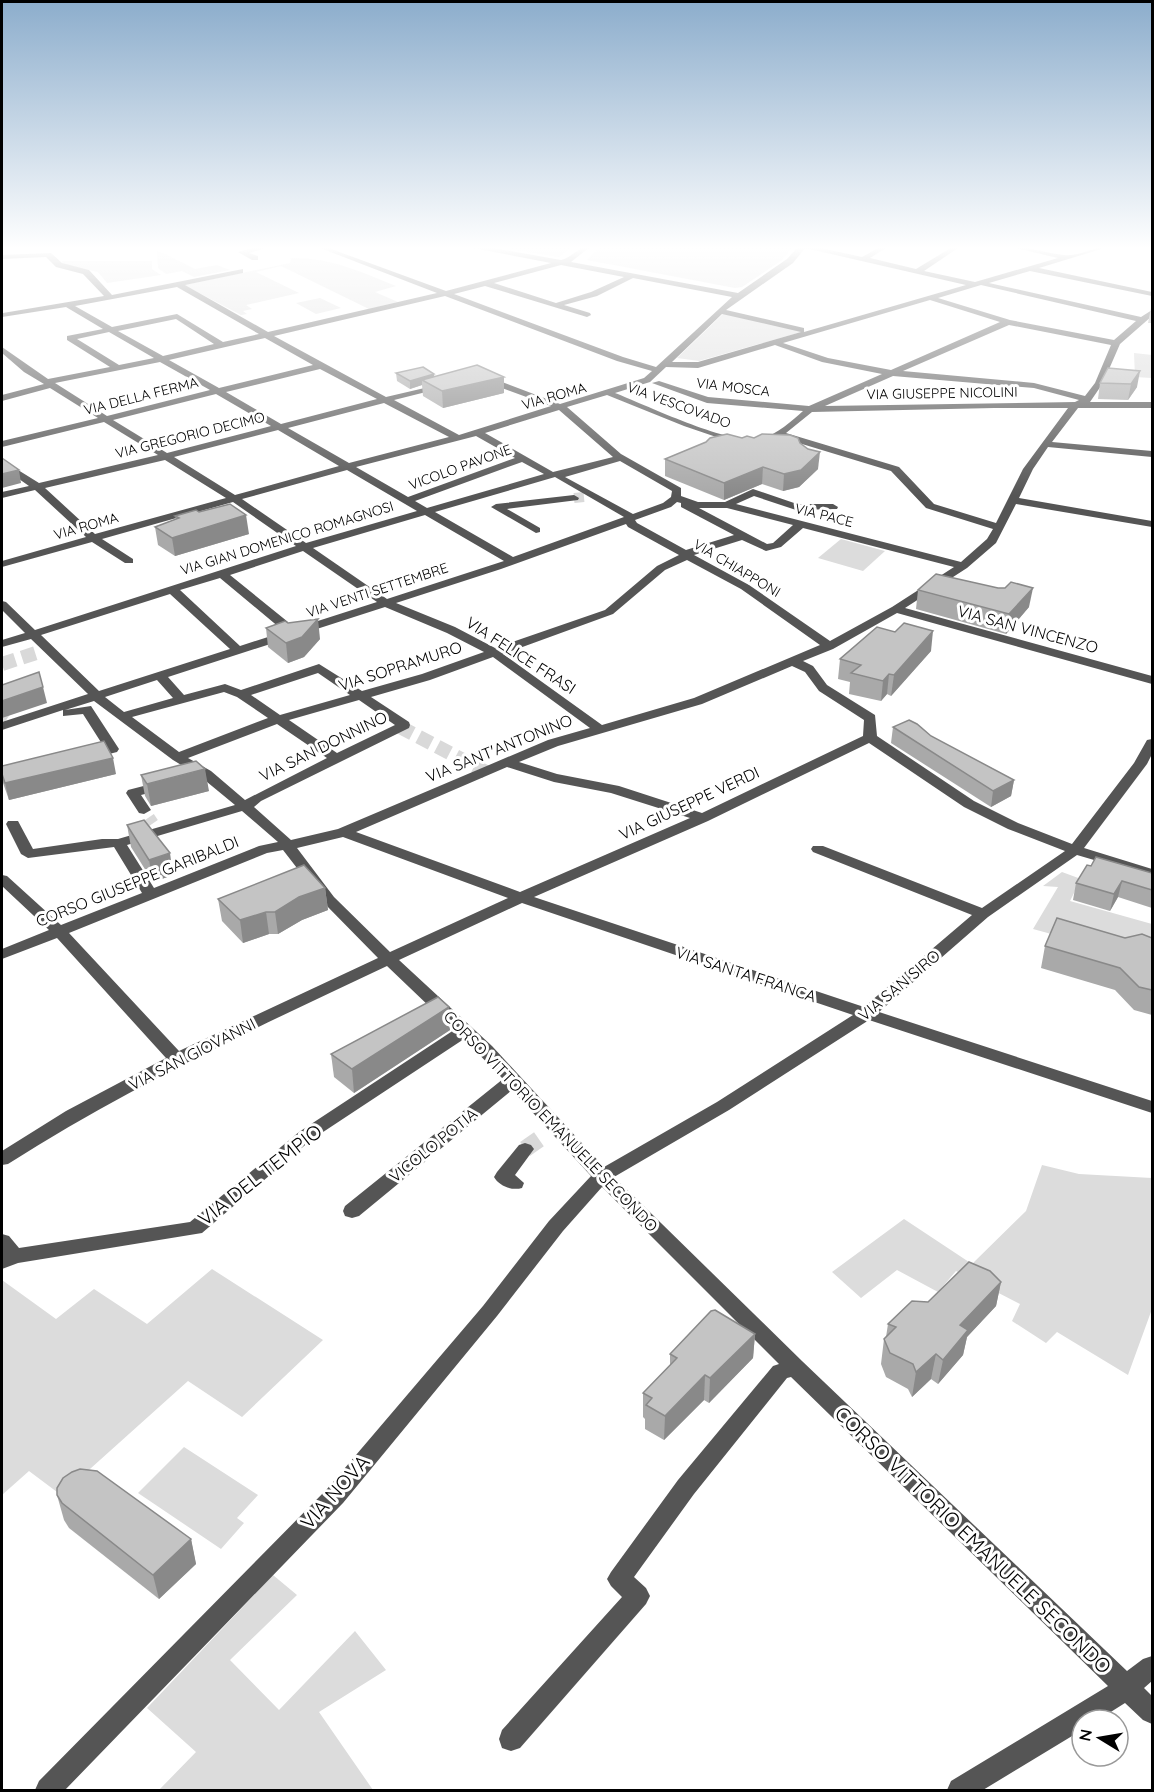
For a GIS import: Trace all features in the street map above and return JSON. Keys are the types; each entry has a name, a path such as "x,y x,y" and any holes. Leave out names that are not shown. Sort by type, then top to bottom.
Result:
{"street":[{"path":"117,368 70,338 110,330 508,559"},
{"path":"198,330 221,345"},
{"path":"260,330 321,366 458,438"},
{"path":"2,398 49,383 287,330"},
{"path":"541,330 620,359 661,367 698,365 822,330"},
{"name":"VIA ROMA","path":"2,564 611,394 647,380 700,330"},
{"path":"779,434 795,424 810,409 991,330"},
{"path":"1047,330 1116,343"},
{"path":"1074,406 1087,400 1099,383 1116,343 1131,330"},
{"path":"776,343 829,363 889,374 1046,385 1087,400"},
{"name":"VIA FELICE FRASI","path":"2,349 27,370 235,499 386,603 451,630 493,652 600,729"},
{"name":"VIA DELLA FERMA","path":"2,444 321,366"},
{"path":"479,376 561,407 618,456 677,490 676,498 693,511 766,548 771,548 800,525"},
{"name":"VIA GREGORIO DECIMO","path":"2,495 164,457 457,382"},
{"name":"VIA MOSCA","path":"656,383 707,400 810,409"},
{"name":"VIA VESCOVADO","path":"611,394 739,441 758,443 779,434"},
{"name":"VIA GIUSEPPE NICOLINI","path":"810,409 994,405 1152,405"},
{"name":"VIA SANT'ANTONINO","path":"288,844 318,840 343,832 553,743 698,701 829,646 896,609 963,566 992,541 1012,500 1045,444 1074,406"},
{"name":"VIA CHIAPPONI","path":"476,432 556,475 583,497 628,515 632,525 745,587 829,646"},
{"path":"779,434 896,469 930,506 1000,528"},
{"path":"1045,444 1152,454"},
{"name":"VIA GIAN DOMENICO ROMAGNOSI","path":"2,644 304,547 616,459 618,456"},
{"name":"VICOLO PAVONE","path":"405,501 524,458"},
{"path":"2,463 38,487 93,538 129,561"},
{"path":"727,505 753,492 796,507 833,507"},
{"path":"536,530 496,507 583,497"},
{"name":"VIA PACE","path":"676,498 698,505 727,505 963,566"},
{"name":"VIA VENTI SETTEMBRE","path":"8,721 239,651 289,629 386,603 629,519 667,505 676,498"},
{"path":"1012,500 1152,524"},
{"name":"VIA SOPRAMURO","path":"178,758 280,720 362,697 609,612 661,568 686,555 742,536"},
{"path":"221,573 289,629"},
{"path":"172,589 239,651"},
{"name":"CORSO VITTORIO EMANUELE SECONDO","path":"2,604 33,635 42,652 178,758 206,774 288,844 330,900 388,959 465,1030 513,1080 551,1131 602,1176 795,1368 1152,1712"},
{"name":"VIA SAN VINCENZO","path":"896,609 1152,680"},
{"path":"792,661 808,669 823,688 870,718 870,738 969,804 1074,851 1152,873"},
{"path":"241,694 319,668 362,697"},
{"path":"159,675 182,700"},
{"path":"122,716 225,688 241,694 336,758"},
{"name":"VIA SAN DONNINO","path":"10,824 28,854 102,843 119,843 149,819 246,806 256,798 404,725 362,697"},
{"path":"2,731 43,718 86,710 112,749 75,758"},
{"name":"VIA GIUSEPPE VERDI","path":"388,959 703,818 870,738"},
{"name":"VIA SAN SIRO","path":"602,1176 761,1082 868,1013 983,914 1074,851 1140,764 1152,743"},
{"path":"508,763 554,778 614,789 703,818"},
{"path":"149,819 133,793 206,774"},
{"name":"VIA SANTA FRANCA","path":"343,832 520,898 687,956 1152,1107"},
{"path":"119,843 151,895"},
{"name":"CORSO GIUSEPPE GARIBALDI","path":"2,954 264,849 288,844"},
{"path":"818,849 983,914"},
{"path":"2,879 59,931 177,1060"},
{"name":"VIA SAN GIOVANNI","path":"2,1159 72,1115 177,1060 388,959"},
{"name":"VIA DEL TEMPIO","path":"6,1253 195,1227 304,1136 465,1030"},
{"name":"VICOLO POTIA","path":"352,1211 513,1080"},
{"path":"515,1183 503,1177 525,1149"},
{"name":"VIA NOVA","path":"48,1791 335,1496 490,1311 556,1226 602,1176"},
{"path":"511,1739 638,1596 619,1579 686,1486 780,1372 795,1368"},
{"path":"960,1791 1127,1687 1152,1667"}],"shaded area":[{"path":"707,330 805,331 699,361 677,358"},
{"path":"1134,353 1152,355 1152,378 1135,377"},
{"path":"841,539 885,551 863,571 818,558"},
{"path":"1062,872 1081,879 1070,901 1152,924 1152,951 1121,953 1033,929 1058,887 1043,886"},
{"path":"1042,1165 1079,1174 1152,1178 1152,1309 1128,1375 1057,1332 1046,1343 1012,1321 1020,1304 956,1271 938,1292 897,1270 861,1298 832,1272 904,1219 972,1264 1026,1211"},
{"path":"212,1269 323,1340 242,1417 188,1381 61,1495 29,1471 2,1495 2,1280 56,1319 94,1289 147,1324"},
{"path":"184,1447 258,1495 237,1518 244,1523 221,1549 138,1493"},
{"path":"273,1575 297,1595 230,1660 279,1710 355,1631 386,1670 319,1712 373,1790 159,1790 196,1752 147,1708"}],"building":[{"path":"477,365 504,377 442,391 422,380"},
{"path":"423,367 434,374 410,381 396,373"},
{"path":"1108,368 1140,371 1131,384 1100,383"},
{"path":"727,434 742,438 747,436 754,438 762,434 790,435 798,438 800,443 808,449 820,452 801,470 784,474 763,467 724,483 665,459 706,442 710,438"},
{"path":"2,458 19,470 2,474"},
{"path":"230,504 246,515 172,538 155,527 179,518 175,516"},
{"path":"936,574 998,588 1005,588 1011,582 1033,588 1009,614 918,590"},
{"path":"318,619 302,637 286,643 266,628 285,621 288,623"},
{"path":"904,623 933,631 894,675 889,674 883,681 851,673 861,665 840,659 877,627 895,632"},
{"path":"39,672 43,687 2,701 2,685"},
{"path":"909,720 931,736 1014,780 993,791 893,727"},
{"path":"104,741 113,758 5,783 2,766"},
{"path":"196,761 205,769 147,784 141,775"},
{"path":"144,820 170,853 149,860 127,825"},
{"path":"1096,857 1152,873 1152,890 1122,881 1114,894 1076,883 1087,865 1091,866"},
{"path":"304,865 325,888 299,897 275,912 266,912 240,920 218,899"},
{"path":"1057,918 1125,938 1142,934 1152,938 1152,990 1139,987 1120,968 1045,946"},
{"path":"438,997 449,1007 352,1069 331,1054"},
{"path":"969,1262 990,1271 1001,1282 960,1325 968,1330 943,1360 936,1354 916,1372 913,1364 890,1353 884,1339 896,1327 888,1324 912,1301 928,1302"},
{"path":"715,1310 755,1334 710,1378 705,1375 665,1416 646,1405 652,1398 643,1393 677,1358 670,1354 711,1311"},
{"path":"80,1469 97,1471 191,1539 153,1575 62,1503 57,1495 57,1488 63,1478"}],"tunnel":[{"path":"574,498 585,497"},
{"path":"2,664 36,653"},
{"path":"2,711 9,716"},
{"path":"400,727 486,772"},
{"path":"148,818 152,824"},
{"path":"525,1149 545,1135"}]}
